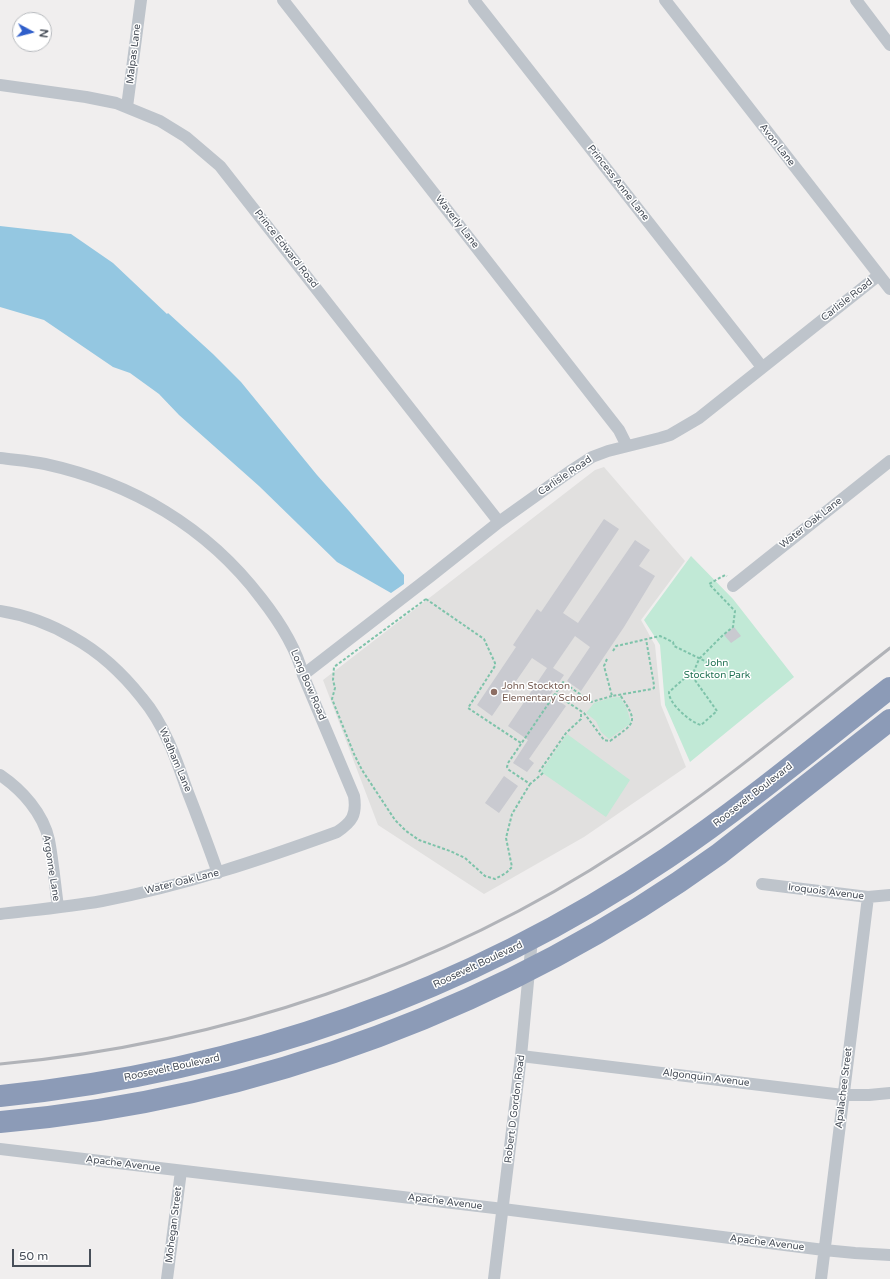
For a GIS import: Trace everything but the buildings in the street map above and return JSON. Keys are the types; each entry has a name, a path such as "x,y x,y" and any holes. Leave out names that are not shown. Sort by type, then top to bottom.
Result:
{"highway":[{"name":"Roosevelt Boulevard","path":"0,1096 74,1087 150,1074 267,1045 315,1031 418,993 469,970 532,939 597,903 685,846 735,809 890,688"},
{"path":"0,1122 71,1114 158,1099 201,1090 284,1068 367,1040 483,992 530,970 609,925 690,875 890,720"}],"street":[{"name":"Malpas Lane","path":"128,107 141,0"},
{"name":"Waverly Lane","path":"283,0 619,430 627,446"},
{"name":"Princess Anne Lane","path":"474,0 762,367"},
{"name":"Avon Lane","path":"665,0 890,289"},
{"path":"856,0 890,46"},
{"name":"Prince Edward Road","path":"0,85 86,97 128,107 160,121 186,138 220,166 499,522"},
{"name":"Carlisle Road","path":"303,675 499,522 572,470 592,457 608,451 660,438 699,418 879,275"},
{"name":"Long Bow Road","path":"0,458 43,464 91,477 133,494 158,507 192,529 221,552 252,586 272,612 299,659 303,675 354,796 356,807 353,817"},
{"name":"Water Oak Lane","path":"733,586 890,461"},
{"name":"Wadham Lane","path":"0,611 34,619 63,632 89,647 117,669 143,698 160,726 175,756 218,873"},
{"name":"Argonne Lane","path":"0,775 23,793 39,815 48,839 58,907"},
{"name":"Water Oak Lane","path":"0,914 102,901 218,873 255,862 337,832 346,826 353,817"},
{"name":"Iroquois Avenue","path":"762,884 868,897 890,895"},
{"name":"Apalachee Street","path":"821,1279 868,897"},
{"name":"Robert D Gordon Road","path":"494,1279 521,1056 532,939"},
{"name":"Algonquin Avenue","path":"521,1056 843,1094 869,1095 890,1093"},
{"name":"Apache Avenue","path":"0,1149 503,1209 855,1254 890,1255"},
{"name":"Mohegan Street","path":"167,1279 181,1171"}],"path":[{"path":"692,676 698,659 733,627 735,611 709,584 725,575 733,586"},
{"path":"422,596 484,639 495,666 468,708 521,743"},
{"path":"426,599 334,667 335,688 332,699 362,770 395,820 406,831 419,840 465,858 485,876 494,879 506,873 512,867 506,838 512,814 530,784 543,773"},
{"path":"613,651 616,646 660,636 673,642 674,646 711,664"},
{"path":"530,784 509,770 507,767 508,763 563,682 591,702 612,696 654,688 646,639"},
{"path":"607,659 604,666 612,696"},
{"path":"692,676 718,711 701,725 692,721 672,703 668,697 668,692 686,677 692,676"},
{"path":"555,694 580,711 593,724 604,740 610,741 626,730 631,724 632,718 628,707 620,695"},
{"path":"539,772 566,733 578,722 580,719 580,711"}],"shaded area":[{"name":"John Stockton Elementary School","path":"604,467 685,561 641,620 655,645 661,705 686,767 584,837 484,894 378,825 323,680 595,470"}],"green space":[{"name":"John Stockton Park","path":"691,556 733,599 794,677 690,762 665,705 660,645 644,620"},
{"path":"620,697 627,709 631,723 609,739 601,732 596,721 586,713 594,703 610,698"},
{"path":"567,734 630,780 606,817 541,772"}],"water":[{"path":"0,226 71,234 113,263 167,314 168,313 213,354 241,382 317,475 404,575 404,584 391,593 337,562 259,486 179,415 159,394 130,373 113,367 44,320 0,307"}],"railway":[{"path":"0,1064 83,1054 165,1039 246,1019 326,994 404,965 480,930 554,891 660,825 760,751 890,648"}],"place":[{"name":"John Stockton Elementary School","path":"494,692"}]}
